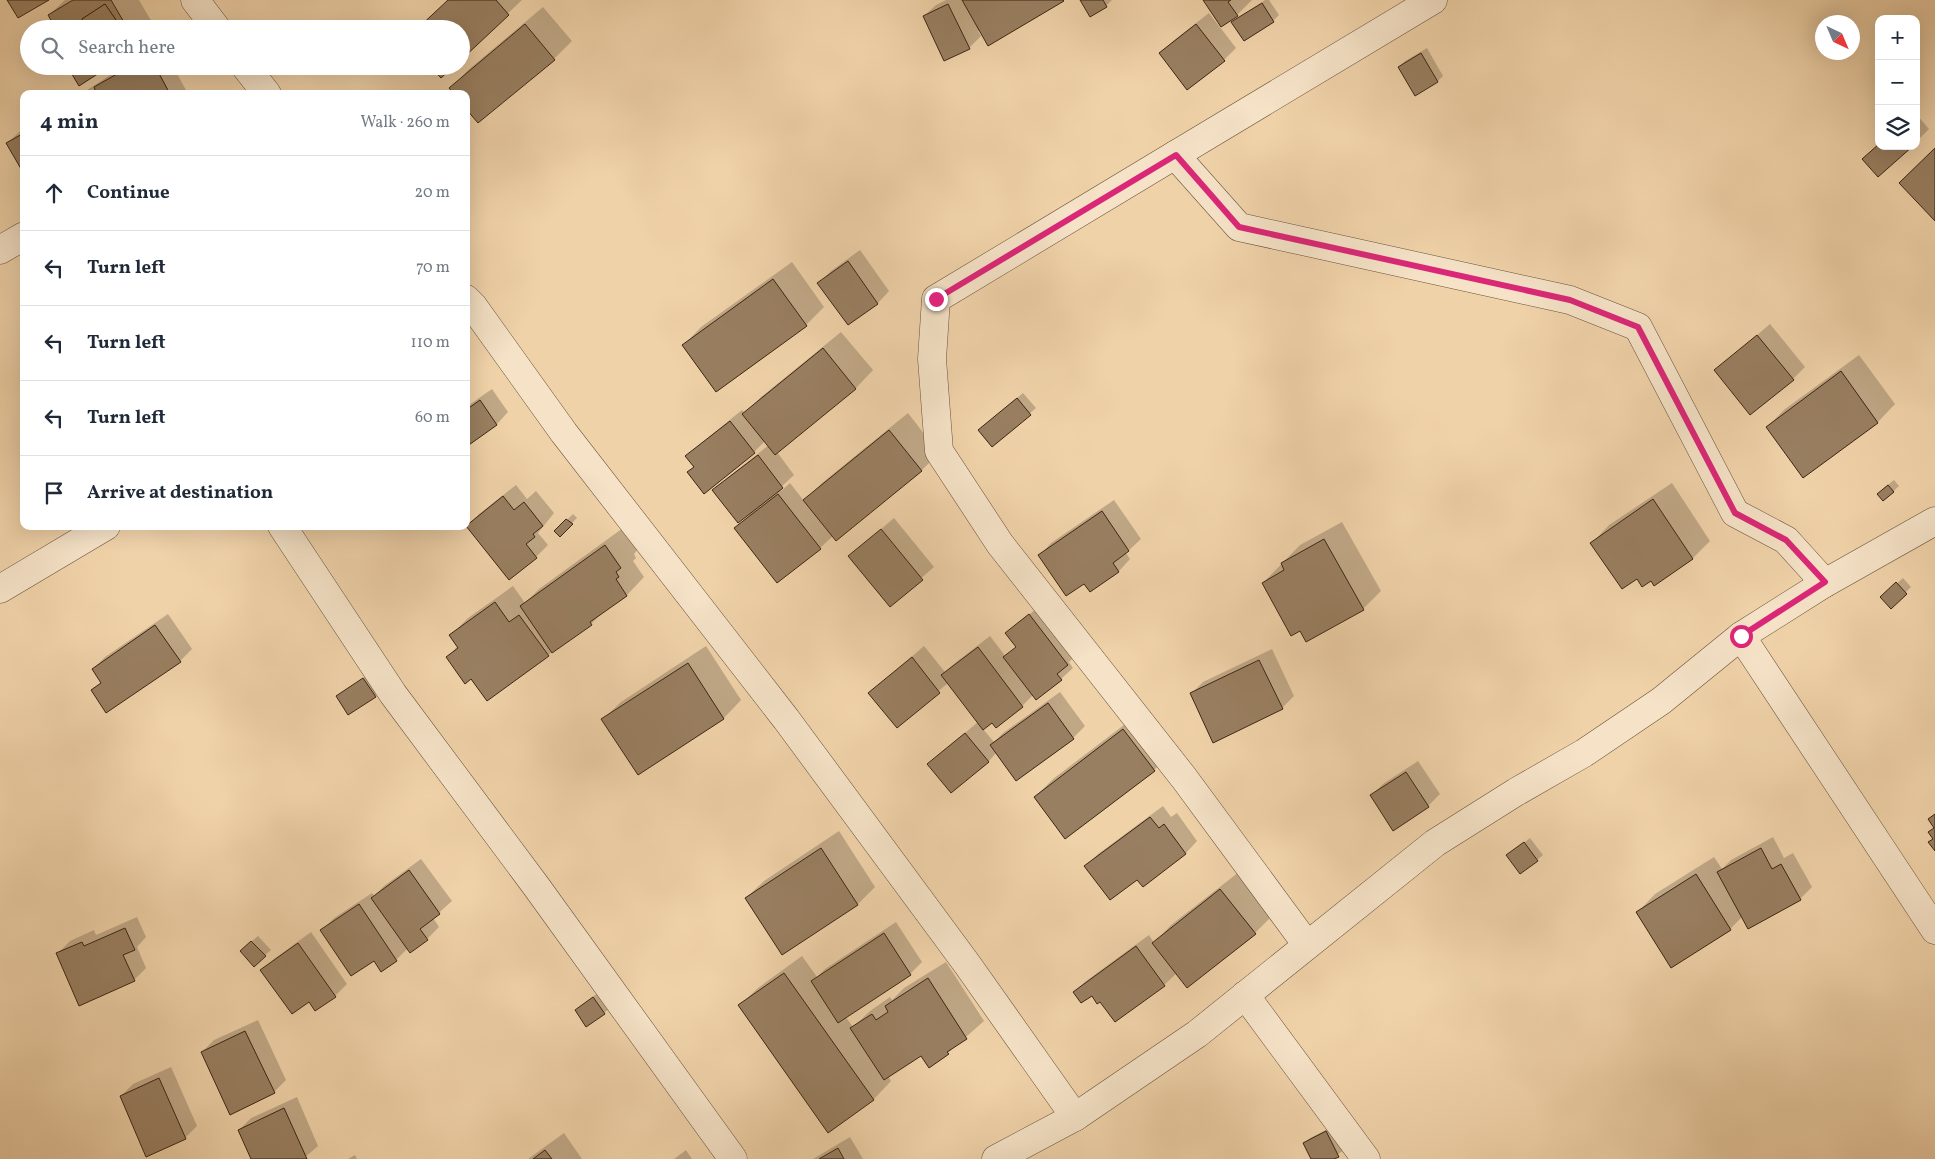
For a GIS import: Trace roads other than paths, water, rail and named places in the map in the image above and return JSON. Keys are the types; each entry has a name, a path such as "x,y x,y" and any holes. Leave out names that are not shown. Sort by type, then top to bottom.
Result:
{"street":[{"path":"195,0 210,20"},
{"path":"1307,945 1184,778 1000,544 939,451 932,359 936,299 1433,0"},
{"path":"252,75 262,90"},
{"path":"1176,155 1239,227 1570,300 1638,327 1735,513 1786,540 1825,582"},
{"path":"0,250 20,238"},
{"path":"470,306 564,433 786,719 966,964 1075,1117"},
{"path":"996,1159 1075,1117 1197,1034 1435,843 1516,792 1584,753 1623,727 1661,701 1741,636 1825,582 1935,521"},
{"path":"0,589 99,530"},
{"path":"285,530 393,694 536,886 734,1159"},
{"path":"1741,636 1935,930"},
{"path":"1245,995 1366,1159"}]}
